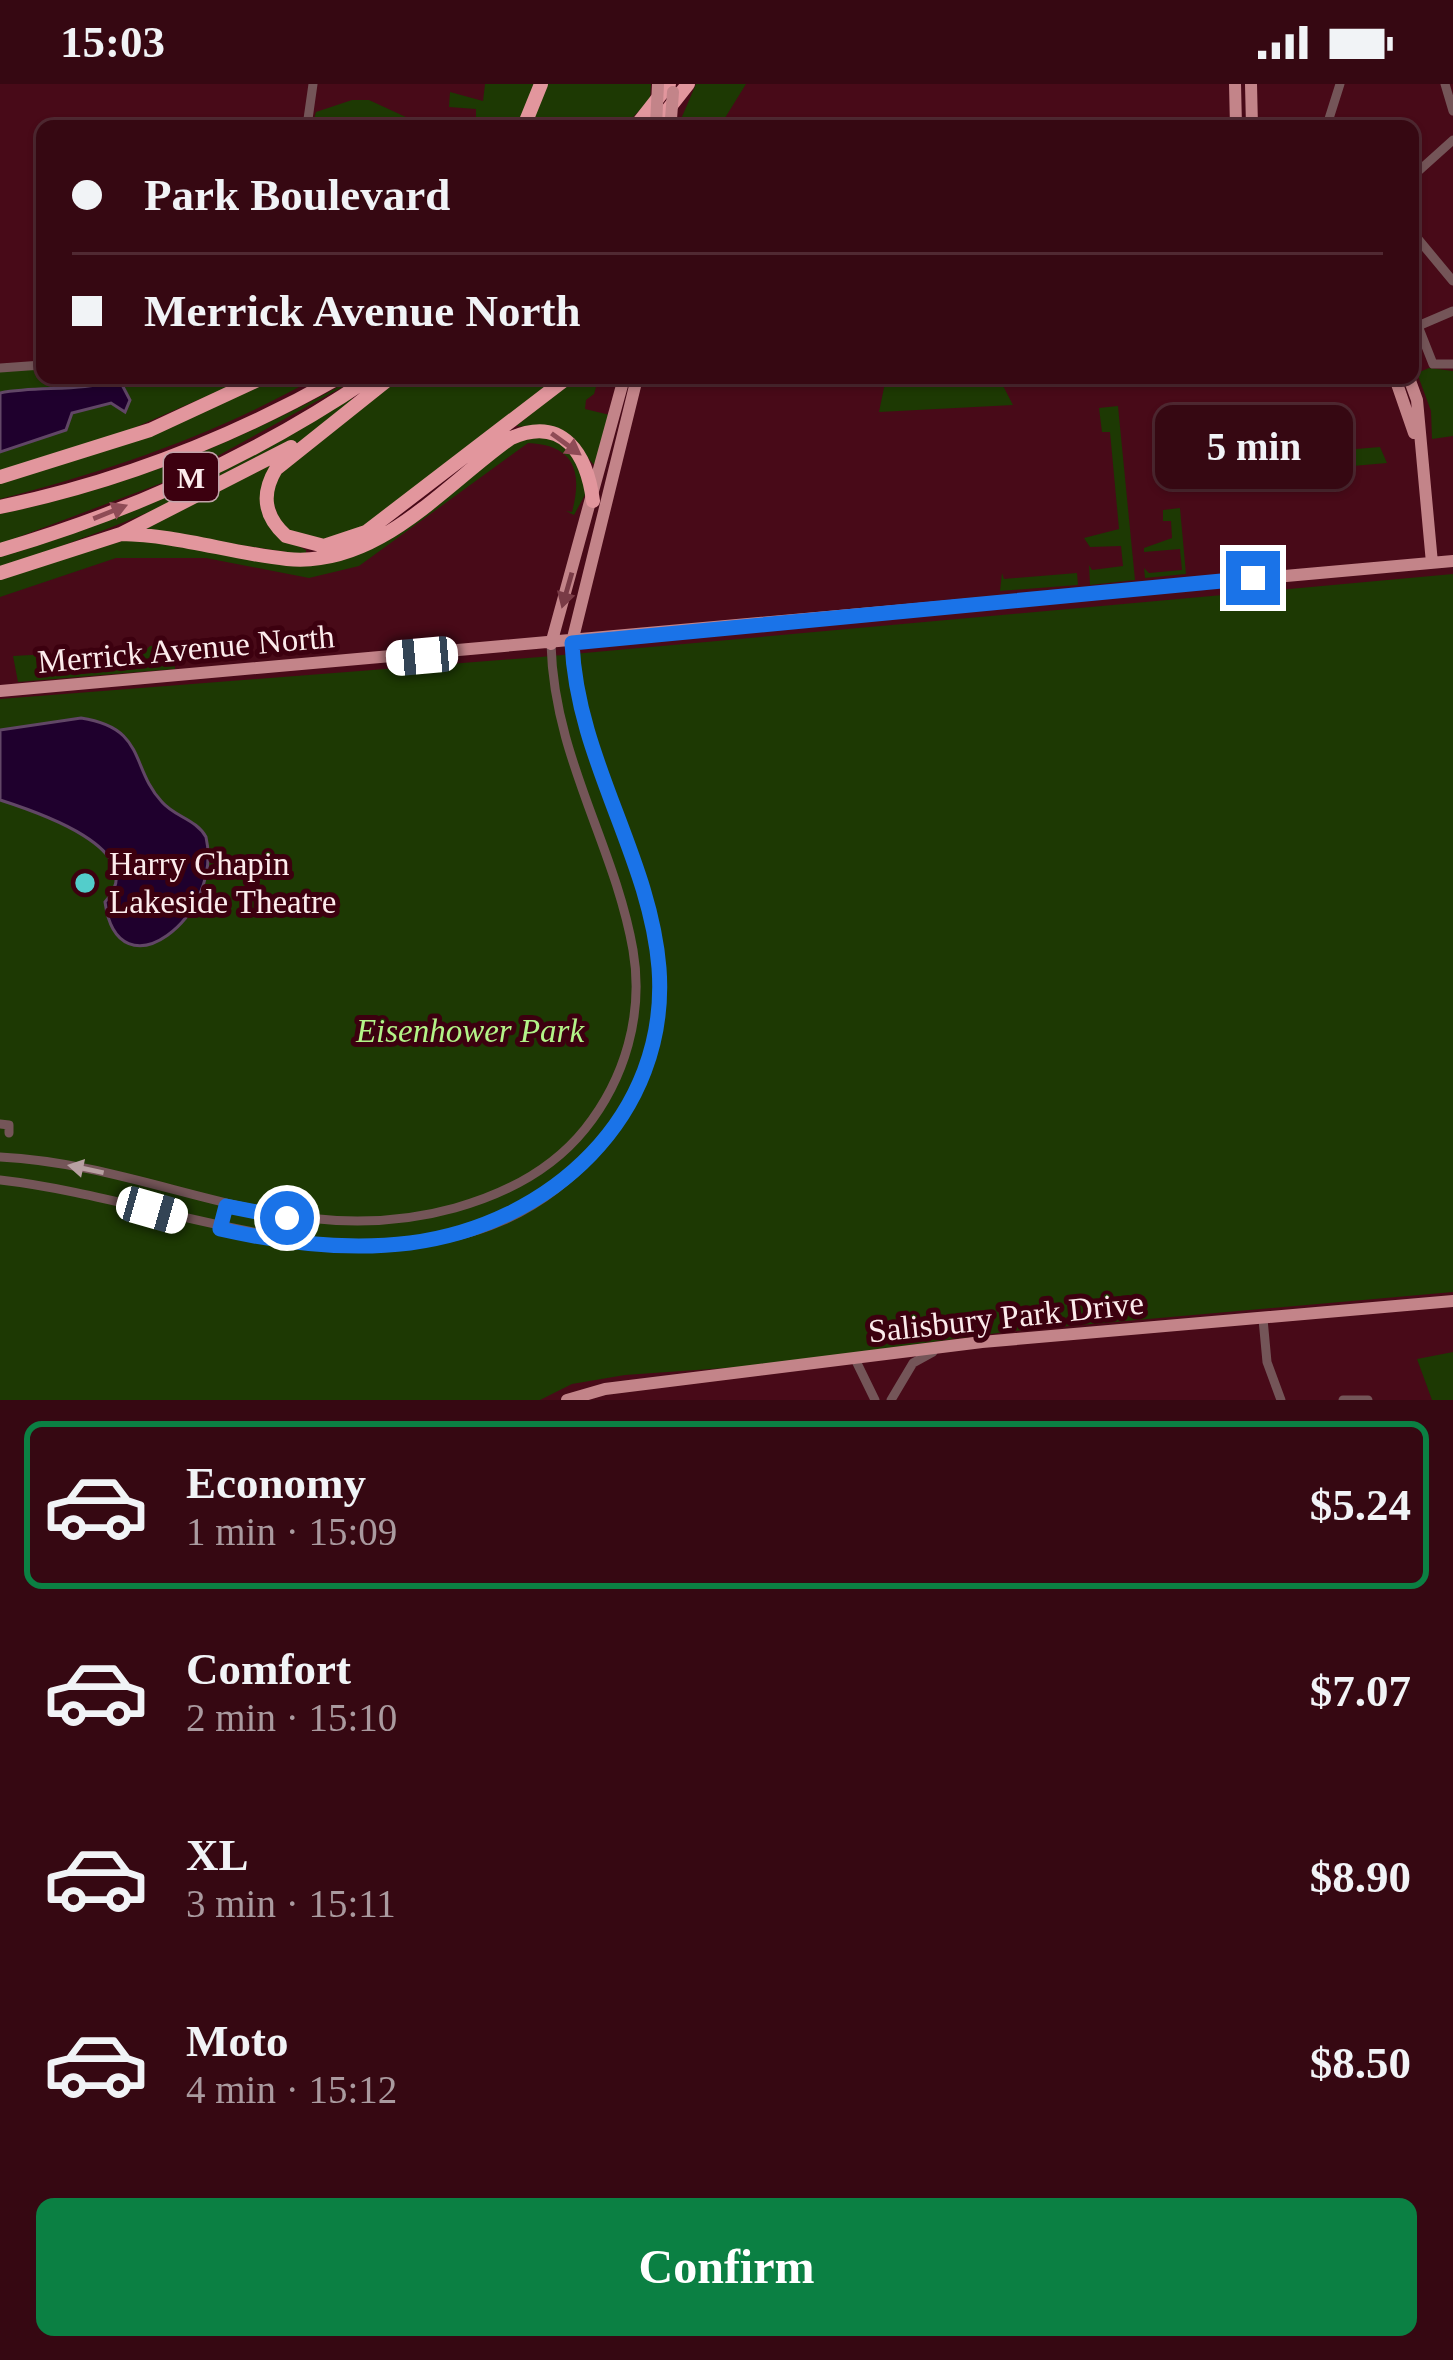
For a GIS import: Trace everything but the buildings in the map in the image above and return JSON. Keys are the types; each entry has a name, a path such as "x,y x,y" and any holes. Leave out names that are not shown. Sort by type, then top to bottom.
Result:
{"highway":[{"path":"526,120 541,84"},
{"path":"641,120 671,84"},
{"path":"661,120 688,84"},
{"path":"0,478 150,430 249,384"},
{"path":"262,419 311,384"},
{"name":"M","path":"0,507 116,477 262,419 327,384"},
{"name":"M","path":"0,550 85,522 208,469 359,384"},
{"path":"0,573 121,534 311,435 382,384"},
{"path":"311,435 276,469 266,499 272,520 286,536 324,546 351,539 387,520 559,384"},
{"path":"121,534 184,537 283,558 341,554 387,533 511,438 534,430 561,435 575,446 587,465 593,501"}],"main road":[{"path":"656,120 658,84"},
{"path":"671,84 671,120"},
{"path":"1235,84 1236,120"},
{"path":"1251,84 1252,120"},
{"path":"551,644 623,384"},
{"path":"572,643 637,384"},
{"path":"1397,384 1424,469"},
{"path":"1411,384 1417,400 1432,563"},
{"path":"616,416 626,433"},
{"path":"601,472 618,464"},
{"name":"Merrick Avenue North","path":"0,692 1453,561"},
{"name":"Salisbury Park Drive","path":"567,1400 617,1388 945,1348 1453,1301"}],"street":[{"path":"308,120 313,84"},
{"path":"1330,120 1340,84"},
{"path":"1445,84 1453,111"},
{"path":"1419,171 1453,140"},
{"path":"1419,240 1453,281"},
{"path":"1419,326 1453,311"},
{"path":"1419,329 1433,364 1453,364"},
{"path":"0,368 36,365"},
{"path":"551,644 560,725 633,950 636,989 630,1040 611,1089 578,1137 530,1177 472,1203 394,1220 287,1218 148,1184 1,1157 1,1180 302,1244 372,1246 446,1236 479,1226 546,1195 592,1156 626,1111 652,1046 659,967 635,873 582,718 572,643"},
{"path":"555,701 572,702 577,694"},
{"path":"560,725 570,717 582,718"},
{"path":"612,879 635,873"},
{"path":"630,1040 652,1046"},
{"path":"0,1124 11,1129 0,1133"},
{"path":"141,1207 148,1184"},
{"path":"472,1203 479,1226"},
{"path":"220,1229 226,1206"},
{"path":"1263,1319 1275,1398"},
{"path":"891,1400 914,1363 945,1348"},
{"path":"856,1361 875,1400"},
{"path":"1343,1400 1368,1400"}],"green space":[{"path":"485,84 538,84 523,120 476,120 476,109 449,107 450,92 483,101"},
{"path":"547,84 651,84 650,100 630,120 532,120"},
{"path":"696,84 746,84 724,120 681,120"},
{"path":"352,100 369,100 408,118 314,120 316,112"},
{"path":"1429,368 1453,371 1453,436 1432,439 1431,411 1419,372"},
{"path":"36,369 36,384 234,384 104,441 0,473 0,372"},
{"path":"259,384 304,384 162,449 0,499 0,482 148,436"},
{"path":"348,384 183,475 0,544 0,514 138,476"},
{"path":"388,384 554,384 369,527 319,542 283,529 271,497 276,478"},
{"path":"568,384 597,384 585,409 610,415 595,466 564,431 516,426"},
{"path":"885,384 1002,384 1013,405 879,412"},
{"path":"353,397 334,419 248,469 0,568 0,557 92,526 181,488"},
{"path":"1118,406 1135,580 1090,585 1089,565 1092,570 1123,566 1121,546 1090,547 1084,538 1119,529 1110,432 1102,432 1099,408"},
{"path":"541,434 573,449 587,491 574,515 566,511 572,512 575,497 571,463 556,449 528,443 359,566 309,578 206,558 116,558 0,597 0,577 122,541 152,539 342,558 511,442"},
{"path":"1380,447 1387,463 1251,475 1248,458"},
{"path":"275,462 267,479 276,534 306,550 306,555 142,530"},
{"path":"1180,508 1186,574 1145,578 1144,568 1149,573 1182,570 1180,549 1144,552 1172,538 1171,521 1163,521 1163,510"},
{"path":"1002,573 1004,579 1077,573 1078,585 1000,591"},
{"name":"Eisenhower Park","path":"1453,574 1453,1292 1012,1331 766,1365 625,1375 572,1384 540,1400 0,1400 0,699 540,657"},
{"path":"174,644 175,669 18,682 13,656 66,653 68,666 133,662 150,646"},
{"path":"1453,1352 1453,1400 1432,1400 1417,1359"}],"shaded area":[{"path":"122,384 130,400 125,412 111,403 72,413 66,430 0,452 0,393"},
{"path":"81,718 102,723 127,740 162,802 206,837 207,867 200,894 167,936 147,945 129,944 114,930 105,902 116,883 114,865 101,849 60,823 0,800 0,730"}],"place":[{"name":"Harry Chapin Lakeside Theatre","path":"85,883"}],"route":[{"path":"287,1218 226,1206 220,1229 302,1244 372,1246 446,1236 493,1221 568,1179 611,1133 638,1089 656,1029 659,967 650,918 594,764 577,694 572,643 1253,578"}]}
